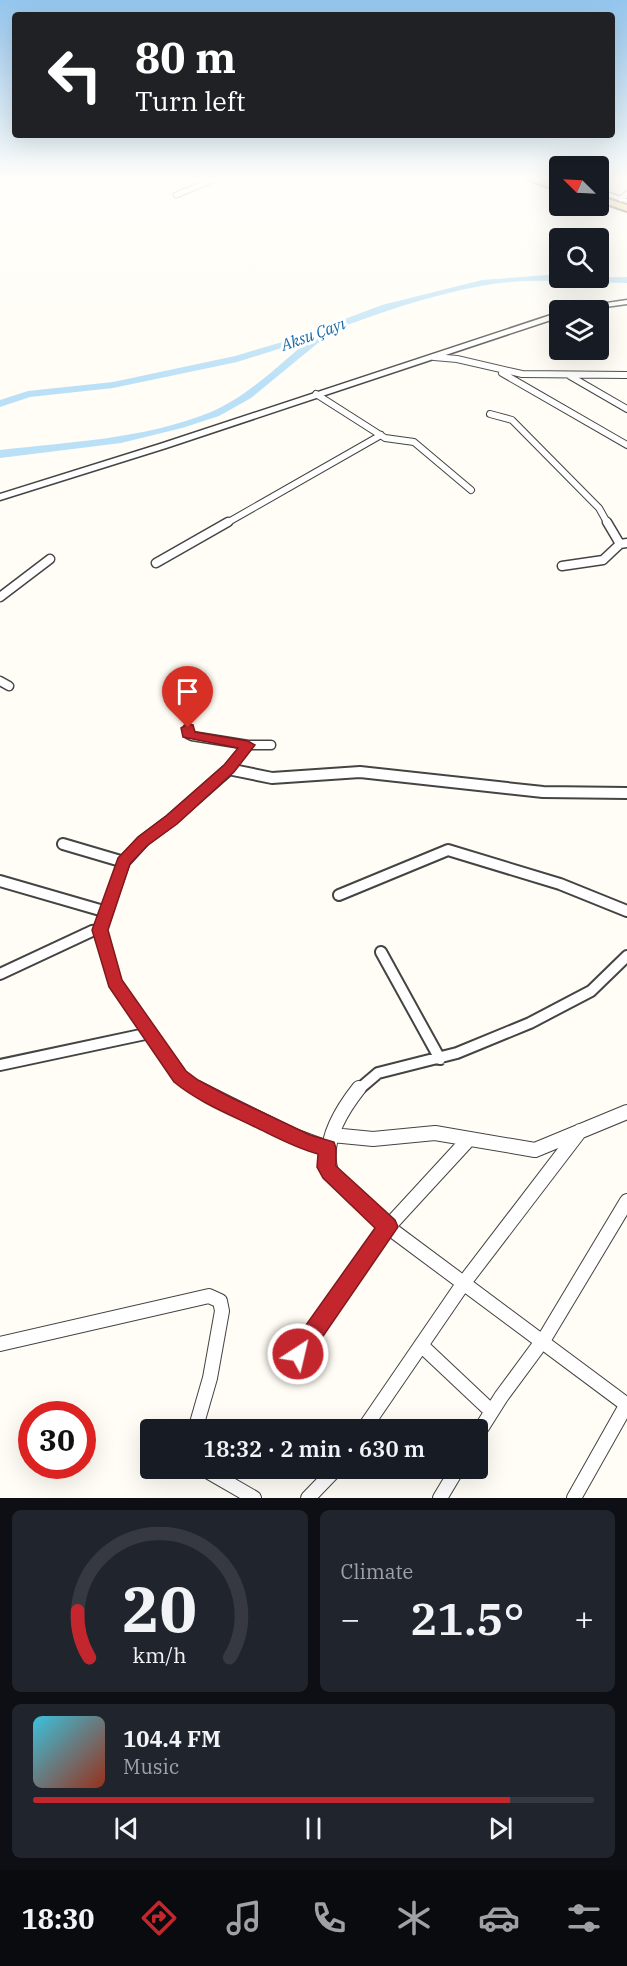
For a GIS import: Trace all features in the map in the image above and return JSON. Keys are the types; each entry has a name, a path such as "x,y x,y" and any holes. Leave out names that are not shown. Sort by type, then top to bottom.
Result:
{"street":[{"path":"609,305 627,302"},
{"path":"0,497 163,446 549,318"},
{"path":"434,357 457,359 522,374 627,375"},
{"path":"495,369 627,446"},
{"path":"570,376 627,409"},
{"path":"316,394 381,435 414,442 471,490"},
{"path":"490,414 512,420 599,508 623,543 603,560 562,566"},
{"path":"156,563 381,435"},
{"path":"0,597 50,559"},
{"path":"0,681 9,686"},
{"path":"188,728 188,734 192,736 248,745 271,745"},
{"path":"248,745 229,769 171,820 143,841 123,862 100,930 115,983 180,1076 192,1086 307,1143 327,1148"},
{"path":"229,769 272,778 360,772 543,792 627,793"},
{"path":"63,844 123,862"},
{"path":"339,895 448,850 560,884 627,911"},
{"path":"0,881 107,912"},
{"path":"0,974 92,931 100,930"},
{"path":"381,952 440,1059"},
{"path":"574,1498 627,1405 388,1227 329,1172 327,1148 358,1089 373,1076 412,1064 440,1059 513,1034 591,990 627,956"},
{"path":"0,1065 150,1033"},
{"path":"332,1135 373,1139 435,1134 535,1150 627,1112"},
{"path":"371,1419 463,1284 580,1131"},
{"path":"298,1354 388,1227 469,1139"},
{"path":"485,1419 566,1305 627,1201"},
{"path":"0,1344 209,1296 220,1301 222,1311 210,1378 198,1419"},
{"path":"421,1345 490,1410"},
{"path":"221,1479 254,1498"},
{"path":"308,1498 326,1479"},
{"path":"440,1498 451,1479"}],"waterway":[{"name":"Aksu Çayı","path":"0,404 28,394 113,385 237,359 293,342 385,307 482,283 548,278 627,280"},
{"path":"0,454 121,439 178,426 215,414 247,396 320,336"}],"route":[{"path":"188,728 188,734 192,736 248,745 229,769 171,820 143,841 123,862 100,930 115,983 180,1076 192,1086 224,1103 307,1143 327,1148 329,1172 388,1227 298,1354"}]}
